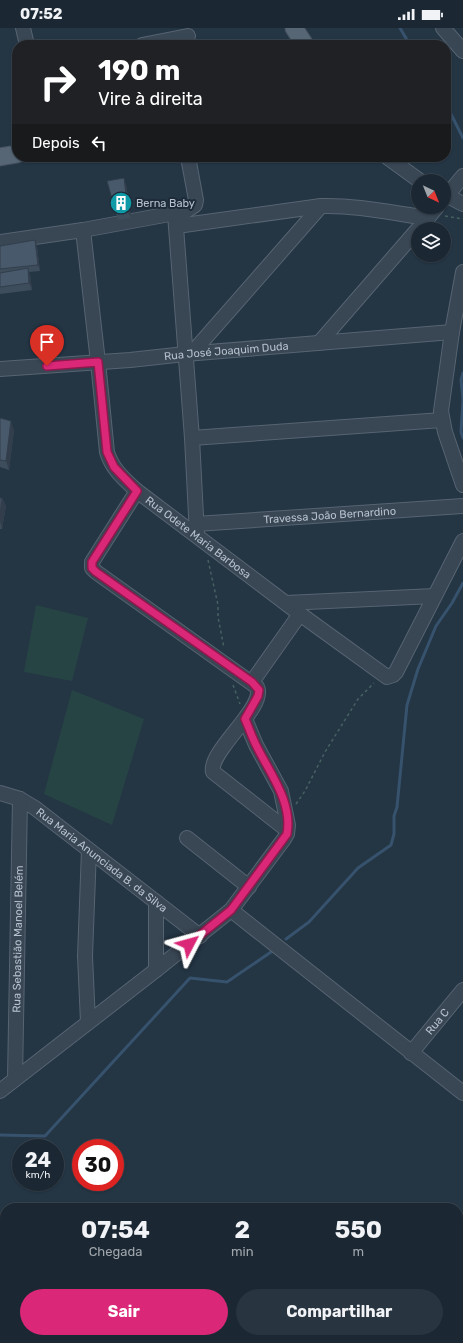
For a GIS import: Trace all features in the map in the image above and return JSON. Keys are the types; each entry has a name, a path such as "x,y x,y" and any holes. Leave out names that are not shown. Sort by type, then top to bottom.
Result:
{"main road":[{"path":"294,28 302,40"},
{"path":"0,157 12,155"}],"street":[{"path":"23,28 26,40"},
{"path":"443,28 463,50"},
{"path":"168,40 188,36"},
{"path":"176,220 195,205 196,200 189,162"},
{"path":"393,162 411,175"},
{"path":"451,189 463,176"},
{"path":"451,199 463,204"},
{"path":"188,353 321,206"},
{"path":"0,242 83,230 321,206 355,207 428,218"},
{"path":"424,222 431,214"},
{"path":"176,220 188,353 199,533"},
{"name":"Rua Odete Maria Barbosa","path":"83,230 107,452 114,467 137,491 199,533 300,614 382,675"},
{"path":"319,343 411,237"},
{"path":"463,272 441,406 442,420 463,485"},
{"name":"Rua José Joaquim Duda","path":"0,369 130,360 188,353 452,332"},
{"path":"192,438 442,420"},
{"path":"137,491 92,562 92,568 258,687 259,693 245,719 216,760 213,767 214,772 287,824"},
{"name":"Travessa João Bernardino","path":"199,533 463,506"},
{"path":"382,675 390,677 396,672 463,541"},
{"path":"286,603 434,596"},
{"path":"252,682 300,614"},
{"path":"0,1091 200,936 231,910 284,839 287,824 285,808 278,784 256,745 245,719"},
{"name":"Rua Maria Anunciada B. da Silva","path":"0,793 20,799 44,814 200,936"},
{"name":"Rua Sebastião Manoel Belém","path":"15,1080 20,799"},
{"path":"187,838 249,887"},
{"path":"88,1022 85,956 89,850"},
{"path":"156,902 156,970"},
{"path":"231,910 463,1093"},
{"name":"Rua C","path":"411,1053 463,990"}],"path":[{"path":"199,533 218,605 218,617 227,665"},
{"path":"287,824 324,752 358,699 382,675"},
{"path":"233,683 245,719"}],"green space":[{"path":"36,605 88,618 72,681 24,672"},
{"path":"72,690 144,719 112,825 44,794"}],"building":[{"name":"Berna Baby","path":"124,178 128,211 116,213 107,181"},
{"path":"35,240 38,265 0,269 0,246"},
{"path":"28,268 29,283 0,287 0,273"},
{"path":"0,418 11,421 6,461 0,460"},
{"path":"0,498 2,498 0,516"}],"waterway":[{"path":"400,28 407,40"},
{"path":"451,114 463,138"},
{"path":"463,373 461,380 463,399"},
{"path":"463,400 461,432 463,438"},
{"path":"286,939 309,922 358,868 391,845 394,834 394,816 397,807 407,705 418,669 436,626 452,603 463,583"},
{"path":"0,1135 45,1136 190,978 227,982 274,950"}],"place":[{"name":"Berna Baby","path":"121,203"}],"route":[{"path":"47,366 98,362 107,452 110,461 118,474 137,491 92,562 92,568 252,682 258,687 259,690 258,696 245,719 252,738 281,791 288,825 287,834 231,910 189,944"}]}
